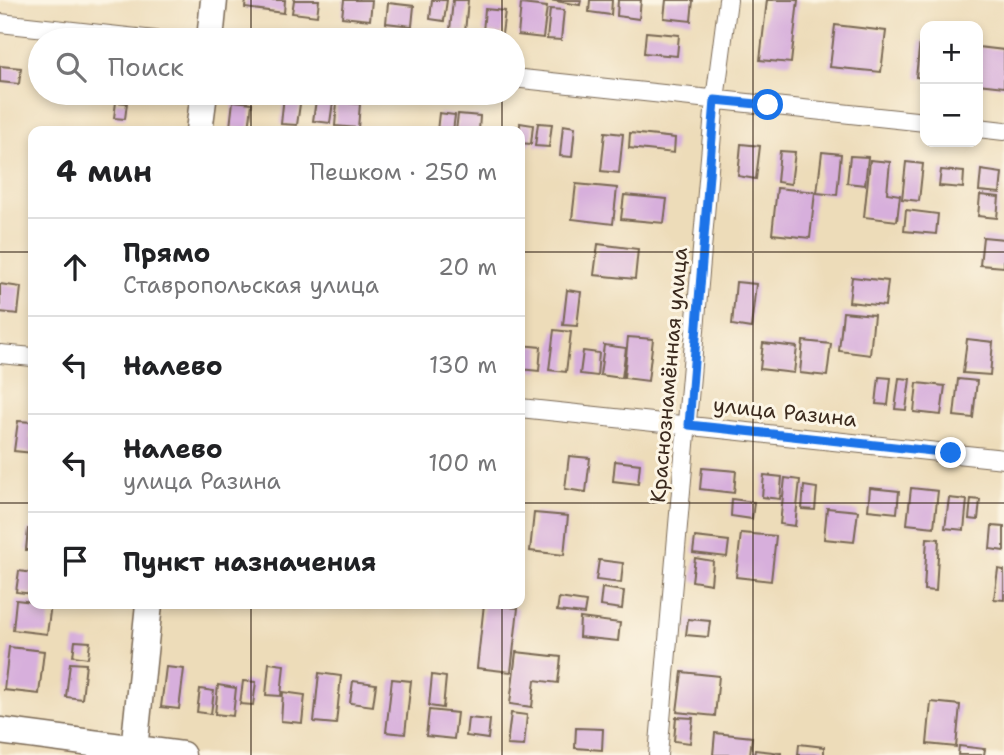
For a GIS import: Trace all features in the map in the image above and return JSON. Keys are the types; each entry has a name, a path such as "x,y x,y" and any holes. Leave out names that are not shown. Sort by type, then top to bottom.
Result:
{"street":[{"path":"211,28 214,0"},
{"name":"Краснознамённая улица","path":"658,755 689,425 715,100 728,0"},
{"path":"0,23 46,28"},
{"path":"525,79 920,121"},
{"path":"200,126 202,105"},
{"path":"983,129 1004,131"},
{"path":"0,354 28,357"},
{"name":"улица Разина","path":"525,409 1004,459"},
{"path":"116,750 148,609"},
{"path":"0,731 116,750 182,755"}],"building":[{"path":"246,0 285,0 284,13 245,8"},
{"path":"294,0 319,0 317,16 292,13"},
{"path":"344,0 372,0 370,20 342,17"},
{"path":"432,0 447,0 444,21 430,19"},
{"path":"453,0 468,0 465,28 450,28"},
{"path":"549,0 581,0 580,5"},
{"path":"590,0 612,0 611,15 589,12"},
{"path":"618,0 641,0 639,19 617,16"},
{"path":"666,0 693,0 691,21 664,18"},
{"path":"767,0 798,0 791,63 760,60"},
{"path":"388,3 414,6 412,26 386,23"},
{"path":"521,4 547,7 543,38 525,36 525,28 519,28"},
{"path":"485,9 505,11 503,28 483,28"},
{"path":"550,9 564,10 561,40 547,39"},
{"path":"835,25 886,31 881,72 830,67"},
{"path":"646,32 679,35 677,56 644,53"},
{"path":"920,41 920,77 916,77"},
{"path":"983,48 1004,50 1004,87 983,85"},
{"path":"0,66 21,68 19,84 0,82"},
{"path":"116,105 127,105 125,119 114,118"},
{"path":"233,105 252,105 249,126 230,126"},
{"path":"283,105 300,105 297,125 281,124"},
{"path":"315,105 333,105 330,123 313,121"},
{"path":"337,105 360,105 358,126 335,126"},
{"path":"439,113 455,115 454,126 438,126"},
{"path":"458,114 480,116 479,126 457,126"},
{"path":"520,123 533,125 531,144 525,143 525,126 520,126"},
{"path":"538,123 552,124 549,147 535,146"},
{"path":"563,125 575,127 572,157 560,156"},
{"path":"605,132 623,134 619,173 601,171"},
{"path":"630,133 675,138 674,153 629,148"},
{"path":"741,144 760,146 756,179 738,176"},
{"path":"780,151 795,152 791,184 777,182"},
{"path":"822,152 841,154 837,195 817,193"},
{"path":"850,156 868,157 865,185 847,183"},
{"path":"870,160 890,162 887,193 900,195 897,221 864,217"},
{"path":"906,162 923,164 919,201 902,199"},
{"path":"941,170 964,172 963,188 939,186"},
{"path":"981,170 1002,173 1000,193 979,191"},
{"path":"576,184 617,188 613,224 572,219"},
{"path":"777,188 815,192 810,238 772,234"},
{"path":"624,195 667,199 664,223 621,219"},
{"path":"980,195 999,197 997,218 978,216"},
{"path":"906,210 938,214 936,234 904,231"},
{"path":"983,237 1004,239 1004,267 980,265"},
{"path":"598,244 638,249 635,279 594,275"},
{"path":"852,277 888,281 885,306 849,302"},
{"path":"736,282 756,284 751,328 732,325"},
{"path":"0,284 21,287 18,314 0,312"},
{"path":"567,290 581,292 577,326 563,325"},
{"path":"843,312 874,315 870,355 839,351"},
{"path":"554,330 571,332 566,372 549,370"},
{"path":"628,337 653,339 648,381 624,378"},
{"path":"967,339 993,342 990,375 963,373"},
{"path":"803,341 831,344 827,376 800,373"},
{"path":"763,343 797,347 794,373 760,369"},
{"path":"525,345 541,347 539,371 525,370"},
{"path":"604,345 626,348 622,378 600,375"},
{"path":"583,351 599,353 597,376 580,374"},
{"path":"879,377 891,378 888,405 876,404"},
{"path":"899,378 910,379 906,410 895,409"},
{"path":"958,379 977,381 973,418 954,416"},
{"path":"917,383 945,386 941,415 914,412"},
{"path":"18,421 28,422 28,452 14,451"},
{"path":"569,456 590,458 586,492 565,489"},
{"path":"615,461 640,464 638,484 613,481"},
{"path":"702,468 736,471 734,493 700,489"},
{"path":"764,475 782,477 780,499 762,497"},
{"path":"785,478 800,480 795,526 780,524"},
{"path":"804,486 817,488 815,510 802,509"},
{"path":"870,488 899,491 897,513 868,510"},
{"path":"911,488 938,491 934,527 907,524"},
{"path":"949,498 967,500 964,530 945,528"},
{"path":"732,499 754,502 752,519 731,516"},
{"path":"971,499 980,500 978,520 969,519"},
{"path":"827,508 858,511 854,542 824,539"},
{"path":"534,513 568,516 564,555 530,551"},
{"path":"992,526 1004,527 1004,551 990,549"},
{"path":"741,533 776,536 771,581 736,577"},
{"path":"695,537 729,541 727,557 693,553"},
{"path":"927,538 939,539 936,591 924,590"},
{"path":"695,558 713,561 711,584 692,581"},
{"path":"599,560 623,563 621,583 596,580"},
{"path":"998,569 1004,570 1004,600 994,599"},
{"path":"19,571 28,572 28,593 16,592"},
{"path":"602,588 624,591 622,609 600,606"},
{"path":"559,598 586,602 584,614 557,611"},
{"path":"16,600 28,601 28,609 50,609 47,634 13,630"},
{"path":"483,609 518,609 511,672 477,668"},
{"path":"580,618 620,623 618,641 579,637"},
{"path":"688,619 710,621 708,637 686,635"},
{"path":"75,641 90,642 88,658 73,656"},
{"path":"9,647 44,651 39,694 4,690"},
{"path":"516,652 561,657 558,683 535,680 532,707 510,704"},
{"path":"70,663 86,664 82,699 66,697"},
{"path":"269,663 284,665 281,696 266,695"},
{"path":"166,667 184,669 179,709 161,707"},
{"path":"682,672 719,676 715,716 677,712"},
{"path":"319,673 341,676 336,724 314,722"},
{"path":"432,675 446,677 443,708 429,706"},
{"path":"392,679 411,681 405,734 386,732"},
{"path":"243,681 256,682 253,705 240,704"},
{"path":"353,681 376,684 373,706 350,703"},
{"path":"218,685 236,688 233,716 215,714"},
{"path":"200,689 214,691 211,714 197,712"},
{"path":"283,692 305,695 302,723 281,721"},
{"path":"931,702 960,705 956,747 927,744"},
{"path":"429,710 457,713 454,739 426,736"},
{"path":"511,713 527,715 524,746 507,745"},
{"path":"676,717 693,718 690,743 674,741"},
{"path":"468,718 490,720 488,739 466,736"},
{"path":"576,728 603,729 602,750 575,748"},
{"path":"715,733 752,737 750,755 713,755"},
{"path":"799,744 824,747 824,755 798,755"},
{"path":"959,746 985,749 984,755 958,755"},
{"path":"755,750 781,753 781,755 754,755"}],"route":[{"path":"768,105 715,100 689,425 951,453"}]}
